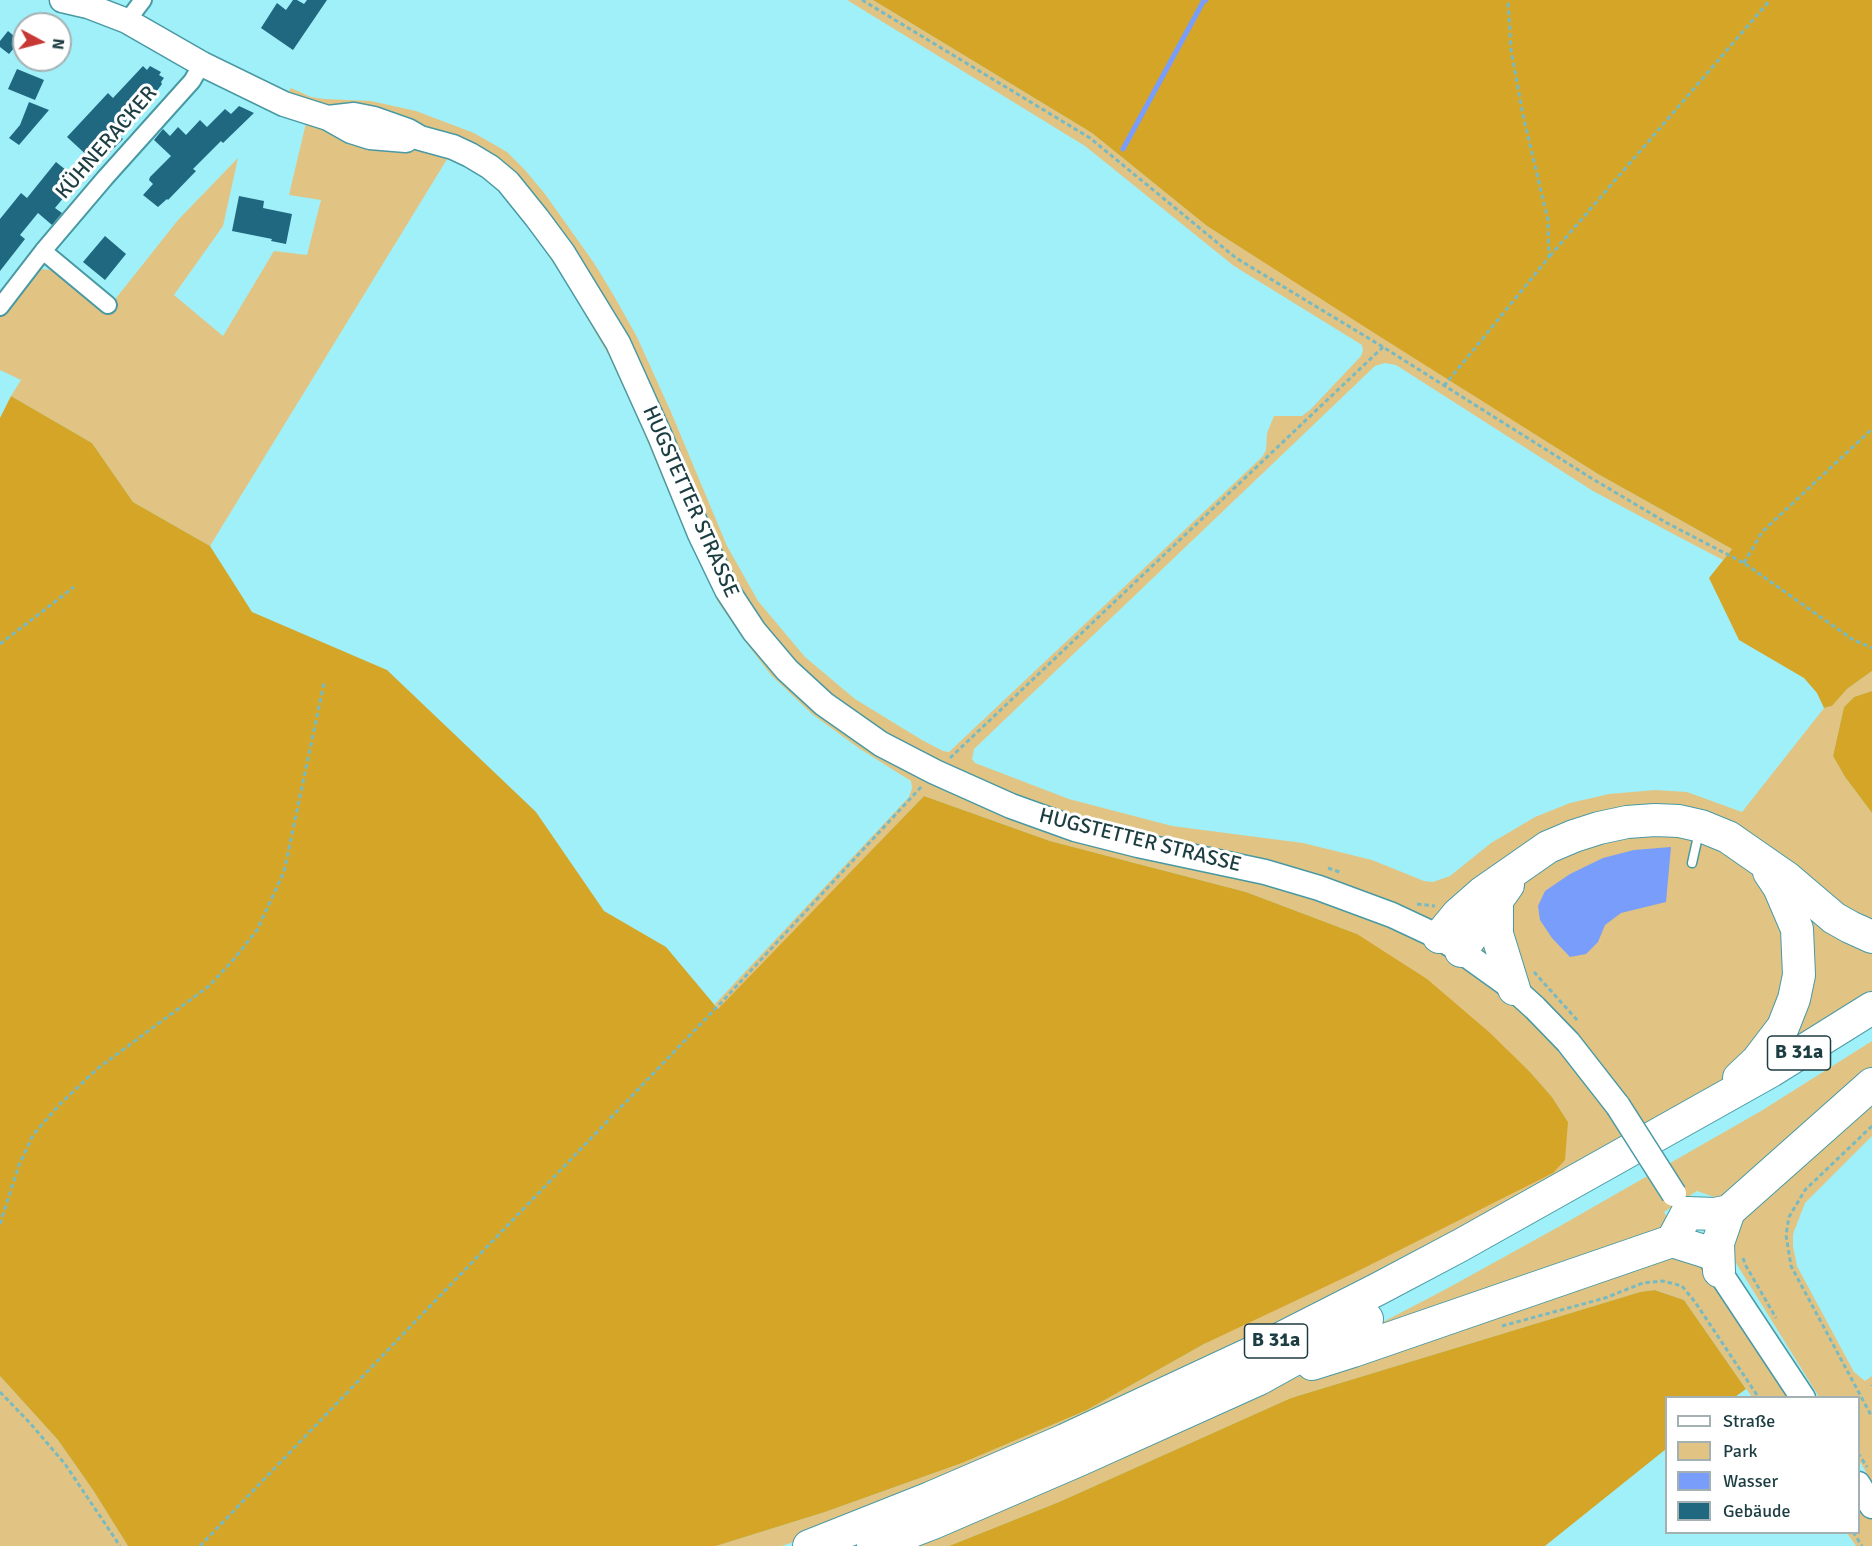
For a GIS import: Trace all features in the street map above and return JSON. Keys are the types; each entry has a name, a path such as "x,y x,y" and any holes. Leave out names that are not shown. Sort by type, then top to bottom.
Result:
{"highway":[{"path":"1450,944 1458,914 1482,893 1548,847 1599,828 1627,822 1655,820 1701,825 1728,837 1786,878 1834,918 1872,937"},
{"path":"1724,1097 1757,1061 1783,1027 1794,999 1799,975 1797,929 1779,887 1762,861"},
{"path":"1450,944 1497,903 1518,869"},
{"path":"1497,903 1497,934 1515,989"},
{"name":"B 31a","path":"809,1546 930,1498 1065,1440 1256,1351 1461,1245 1771,1071 1872,1008"},
{"name":"B 31a","path":"873,1546 933,1523 1079,1460 1259,1379 1599,1191 1757,1100 1872,1029"},
{"path":"1672,1241 1680,1203 1716,1215 1729,1211 1872,1084"},
{"path":"1723,1260 1718,1243 1729,1211"},
{"path":"1259,1379 1353,1351 1672,1241 1723,1260"}],"street":[{"name":"HUGSTETTER STRASSE","path":"62,0 88,6 128,21 202,64 284,104 328,118 354,115 374,119 408,131 420,138 453,147 490,167 508,182 563,253 618,343 660,436 700,534 727,590 754,632 787,670 824,704 881,744 935,772 1011,806 1075,829 1265,872 1319,888 1392,915 1450,944 1515,989 1568,1042 1618,1106 1680,1203 1723,1260 1802,1396"},
{"path":"128,21 143,0"},
{"name":"KÜHNERACKER","path":"0,307 43,251 105,178 192,81 202,64"},
{"path":"43,251 108,304"},
{"path":"1860,1487 1872,1506"}],"lane":[{"path":"1692,863 1701,825"}],"path":[{"path":"862,0 1090,138 1236,258 1591,478 1667,523 1744,563 1852,639 1872,648"},
{"path":"1508,0 1511,50 1523,115 1548,220 1549,257"},
{"path":"1444,386 1549,257 1770,0"},
{"path":"200,1546 709,1016 935,772 1383,347"},
{"path":"1744,563 1762,532 1872,429"},
{"path":"0,644 74,587"},
{"path":"0,1224 19,1165 33,1135 60,1104 97,1069 209,986 257,930 284,872 324,683"},
{"path":"1872,1126 1805,1190 1789,1217 1786,1235 1791,1266 1872,1417"},
{"path":"1723,1260 1746,1266 1776,1318"},
{"path":"1493,1329 1605,1298 1643,1283 1663,1281 1682,1286 1758,1396"},
{"path":"0,1392 30,1423 64,1464 120,1546"}],"green space":[{"path":"847,0 873,0 1092,133 1207,226 1598,474 1732,549 1723,560 1593,491 1396,365 1385,363 1375,366 974,749 972,759 975,763 1069,799 1172,826 1303,843 1372,860 1424,881 1433,882 1450,876 1491,843 1535,817 1570,803 1609,794 1655,790 1687,792 1742,812 1824,708 1832,706 1847,689 1872,671 1872,691 1854,697 1844,707 1833,756 1845,777 1872,813 1872,995 1383,1278 860,1519 782,1546 716,1546 825,1512 962,1463 1087,1410 1204,1344 1568,1122 1552,1097 1530,1072 1357,934 1246,892 1050,841 924,796 719,1009 715,1004 909,797 912,788 911,781 860,749 812,714 771,675 744,640 718,602 608,354 566,282 519,212 483,173 449,156 210,546 133,502 92,443 11,396 21,380 0,370 0,317 40,269 54,270 105,312 178,220 238,158 223,226 174,295 223,336 274,251 307,255 321,200 289,195 310,106 285,97 291,88 311,97 371,101 416,111 474,133 507,152 525,170 594,263 637,337 727,546 758,601 805,657 855,699 922,740 949,752 1263,456 1266,450 1267,433 1274,416 1302,416 1361,356 1363,351 1362,345 1234,266 1085,146"},
{"path":"1872,1041 1872,1077 1722,1205 1717,1198 1697,1191 1664,1212 1669,1221 1664,1232 1337,1346 1560,1226 1761,1111"},
{"path":"1872,1094 1872,1136 1805,1203 1793,1234 1793,1246 1797,1266 1854,1372 1865,1381 1872,1376 1872,1482 1860,1462 1860,1396 1818,1396 1736,1263 1731,1245 1742,1209"},
{"path":"1666,1254 1701,1266 1791,1396 1751,1396 1684,1300 1656,1290 1640,1292 1291,1398 1059,1502 949,1546 899,1546 1280,1383 1655,1255"},
{"path":"0,1376 58,1440 128,1546 0,1546"},
{"path":"1860,1499 1872,1519 1872,1546 1856,1546 1848,1534 1860,1534"}],"shaded area":[{"path":"873,0 1872,0 1872,671 1847,689 1832,706 1824,708 1817,693 1804,678 1739,640 1709,578 1732,549 1598,474 1379,336 1207,226 1092,133"},
{"path":"11,396 92,443 133,502 210,546 252,612 387,670 536,812 604,911 666,947 718,1009 924,796 1050,841 1246,892 1357,934 1427,979 1489,1032 1530,1072 1552,1097 1568,1122 1565,1160 1553,1173 1352,1274 1204,1344 1087,1410 962,1463 825,1512 716,1546 128,1546 58,1440 0,1376 0,418"},
{"path":"1872,691 1872,813 1845,777 1833,756 1844,707 1854,697"},
{"path":"1655,1290 1684,1300 1746,1389 1736,1396 1665,1396 1665,1450 1545,1546 949,1546 1059,1502 1291,1398 1640,1292"}],"water":[{"path":"1671,847 1666,902 1621,913 1605,925 1598,942 1586,954 1570,957 1552,938 1540,920 1538,906 1545,891 1570,874 1603,858 1634,850"}],"building":[{"path":"293,0 304,4 307,0 327,0 293,50 261,28 277,3 286,10"},
{"path":"8,31 12,34 12,50 9,54 0,47 0,41"},
{"path":"143,66 147,70 150,66 161,72 159,75 164,78 162,84 142,111 139,108 116,133 123,139 110,152 104,146 91,159 67,137 108,93 113,98"},
{"path":"16,72 24,72 44,80 35,100 8,89"},
{"path":"29,102 49,110 19,145 9,138 20,125"},
{"path":"239,106 254,113 193,169 196,171 168,200 158,207 143,195 153,184 149,180 150,177 171,156 154,140 163,129 170,136 178,127 186,135 200,120 207,127 225,109 231,114"},
{"path":"56,162 76,178 71,183 74,185 55,208 62,213 52,225 38,213 20,235 25,239 0,271 0,219 21,193 27,198"},
{"path":"239,196 264,201 263,208 292,214 286,244 232,231"},
{"path":"105,236 126,254 105,280 83,262"}],"waterway":[{"path":"1123,149 1206,0"}]}
